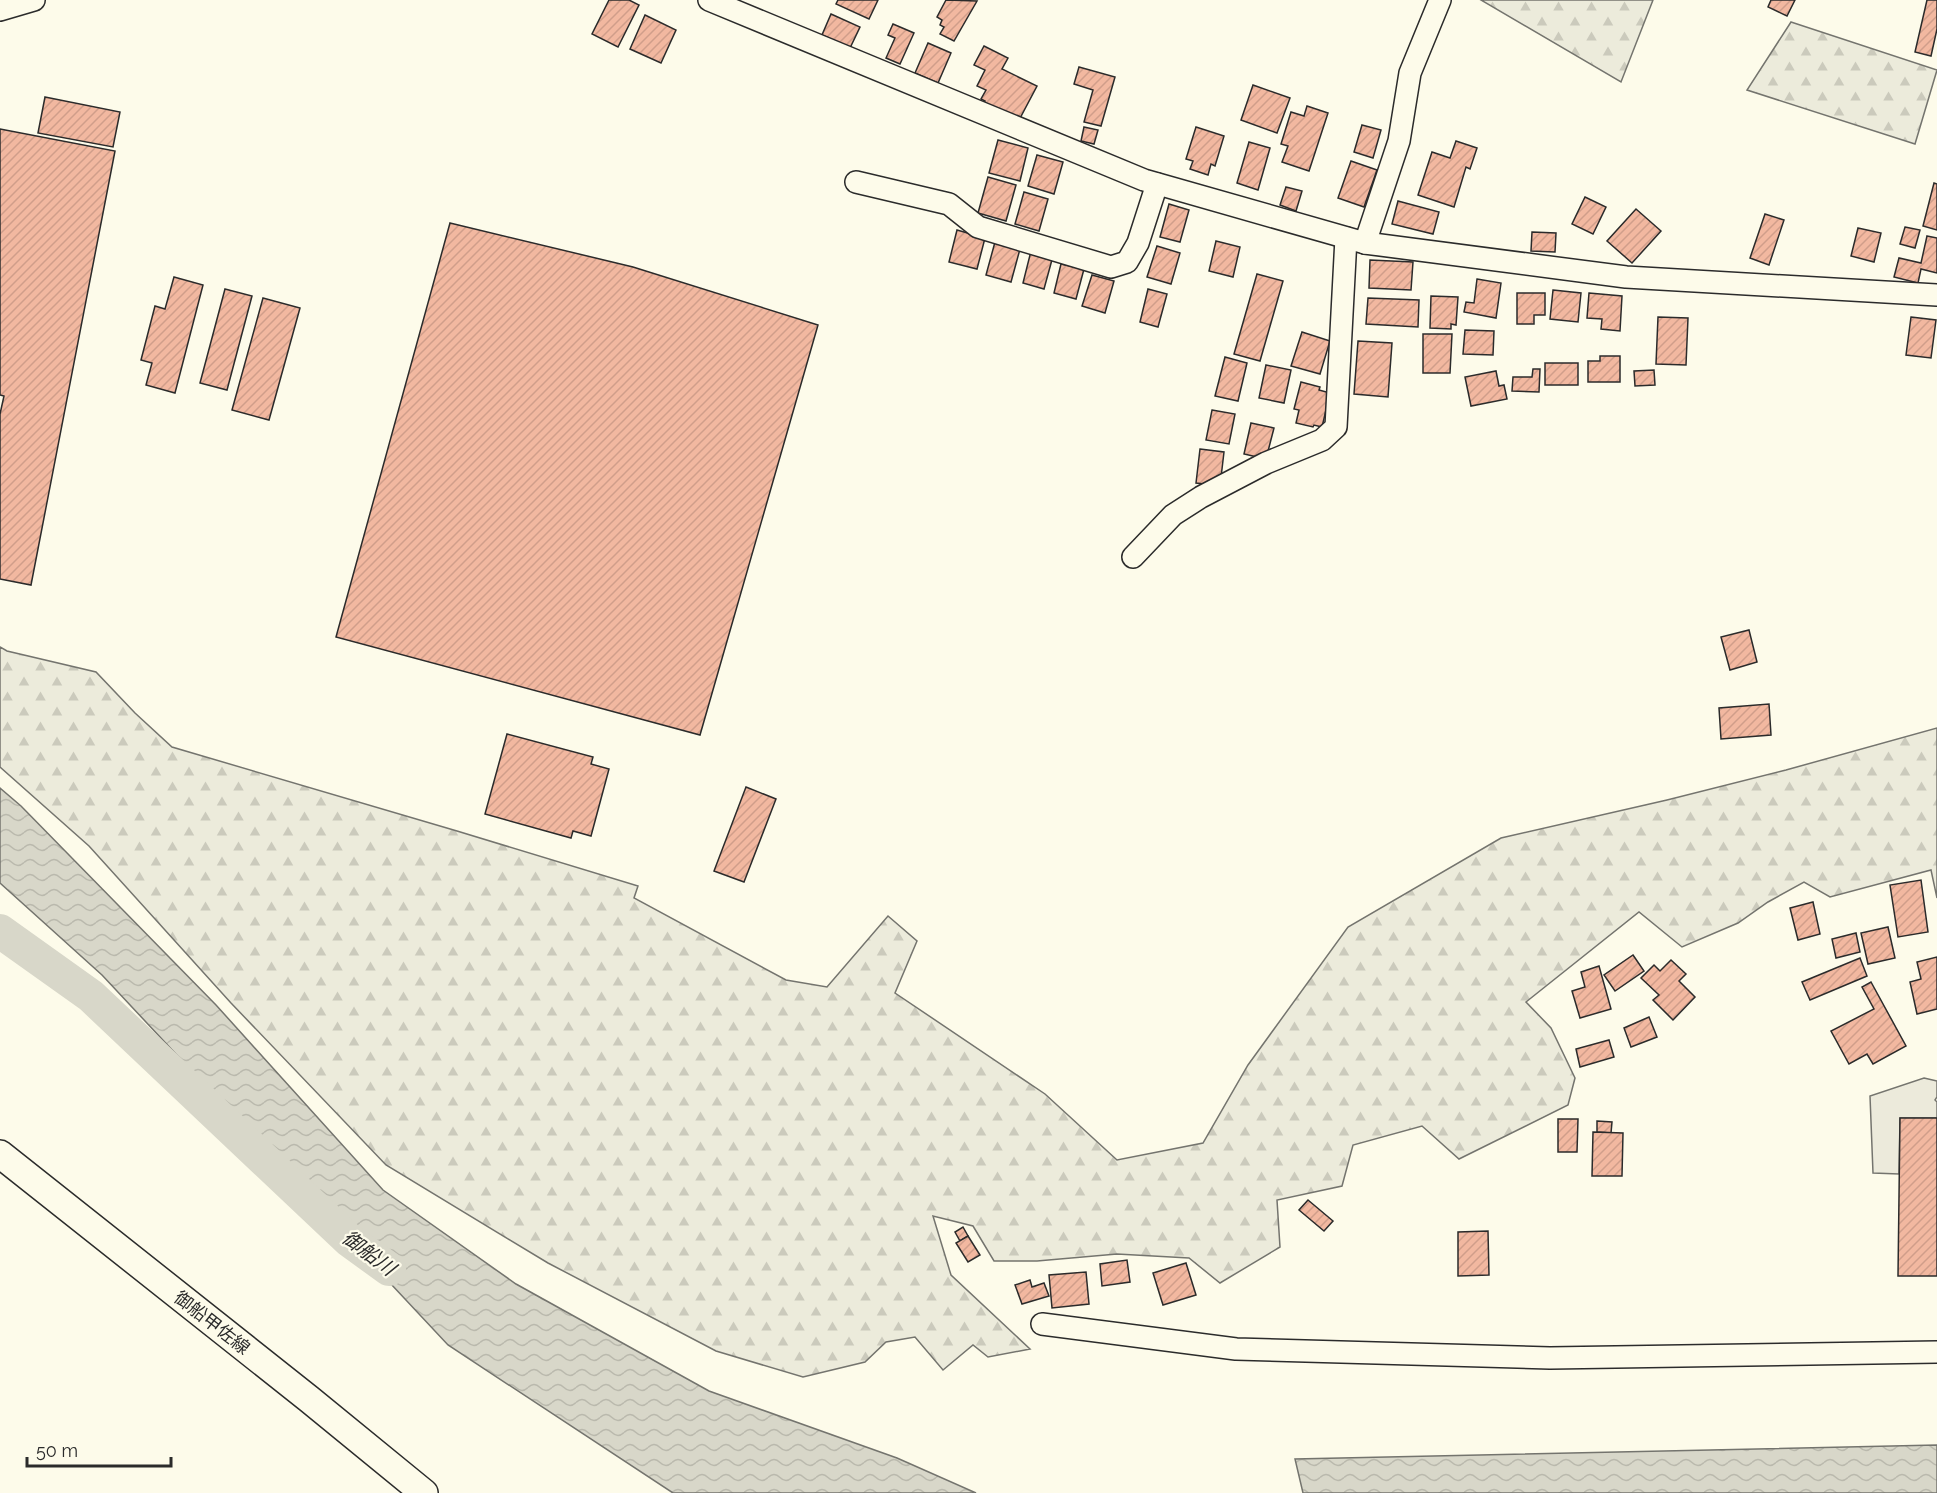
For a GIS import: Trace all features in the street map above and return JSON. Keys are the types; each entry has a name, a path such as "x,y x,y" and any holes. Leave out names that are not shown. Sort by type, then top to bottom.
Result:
{"main road":[{"name":"御船甲佐線","path":"0,1154 424,1493"}],"street":[{"path":"0,10 34,0"},
{"path":"709,0 1157,184 1355,240 1626,277 1937,295"},
{"path":"1133,557 1173,515 1266,463 1322,440 1336,427 1355,240 1399,141 1410,73 1440,0"},
{"path":"856,182 949,204 978,227 1111,267 1127,262 1138,243 1157,184"},
{"path":"1042,1324 1248,1350 1550,1358 1937,1352"}],"green space":[{"path":"1481,0 1653,0 1621,82"},
{"path":"1791,22 1937,70 1915,144 1747,90"},
{"path":"0,647 7,651 96,672 172,747 638,886 634,898 786,980 827,987 888,916 917,941 895,993 1045,1094 1117,1160 1203,1143 1248,1065 1348,927 1501,838 1786,770 1937,728 1937,898 1931,870 1830,897 1804,882 1768,902 1738,923 1682,947 1639,912 1526,1002 1551,1028 1575,1078 1568,1105 1459,1159 1422,1126 1353,1145 1342,1186 1277,1200 1280,1247 1220,1283 1189,1258 1117,1254 1037,1261 994,1261 973,1226 933,1216 951,1275 1030,1349 988,1357 973,1345 943,1370 915,1337 886,1342 865,1362 803,1377 716,1351 548,1263 386,1165 231,1003 89,846 0,767"}],"shaded area":[{"path":"1924,1078 1937,1081 1935,1100 1937,1118 1900,1118 1899,1174 1873,1173 1870,1096"}],"water":[{"path":"0,788 21,806 216,1005 383,1190 516,1284 709,1391 897,1458 976,1493 673,1493 448,1345 102,975 0,883"},
{"path":"1937,1445 1937,1493 1303,1493 1295,1459"}],"building":[{"path":"609,0 629,0 639,5 618,47 592,34"},
{"path":"838,0 878,0 869,19 836,4"},
{"path":"946,0 977,1 954,41 940,34 944,27 940,25 942,20 937,17"},
{"path":"1771,0 1795,0 1787,16 1768,7"},
{"path":"1927,0 1937,0 1937,29 1931,56 1915,52"},
{"path":"831,14 860,27 850,48 822,35"},
{"path":"645,15 676,30 661,63 630,49"},
{"path":"893,24 914,33 900,64 886,58 895,38 888,35"},
{"path":"928,43 951,53 938,83 915,73"},
{"path":"984,46 1008,58 1002,69 1037,86 1018,122 983,104 985,101 981,99 986,90 977,86 985,70 974,65"},
{"path":"1079,67 1115,77 1101,126 1084,122 1093,90 1074,84"},
{"path":"1253,85 1290,98 1277,133 1241,120"},
{"path":"45,97 120,112 113,147 38,133"},
{"path":"1307,106 1328,113 1309,171 1282,162 1288,146 1281,144 1291,112 1304,116"},
{"path":"1362,125 1381,130 1373,158 1354,152"},
{"path":"1084,127 1098,130 1094,144 1081,141"},
{"path":"1196,127 1224,136 1215,166 1211,164 1208,175 1190,169 1193,161 1186,159"},
{"path":"0,129 115,151 31,585 0,579 0,414 4,396 0,395"},
{"path":"998,140 1028,148 1020,181 989,173"},
{"path":"1456,141 1477,148 1470,169 1466,167 1454,207 1418,195 1432,152 1450,158"},
{"path":"1249,142 1270,148 1258,190 1237,183"},
{"path":"1037,155 1063,162 1054,194 1028,186"},
{"path":"1351,161 1377,170 1364,207 1338,198"},
{"path":"988,177 1016,185 1006,221 978,213"},
{"path":"1934,183 1937,184 1937,230 1923,226"},
{"path":"1286,187 1302,191 1296,211 1280,205"},
{"path":"1024,192 1048,199 1039,231 1015,224"},
{"path":"1585,197 1606,207 1593,234 1572,224"},
{"path":"1398,201 1439,212 1433,234 1392,224"},
{"path":"1169,204 1189,210 1180,242 1160,237"},
{"path":"1636,209 1661,231 1632,263 1607,241"},
{"path":"1765,214 1784,220 1769,265 1750,258"},
{"path":"450,223 633,267 818,325 700,735 336,637"},
{"path":"1905,227 1920,230 1915,248 1900,244"},
{"path":"1858,228 1881,233 1874,262 1851,256"},
{"path":"957,230 985,238 977,269 949,262"},
{"path":"1532,232 1556,233 1555,252 1531,251"},
{"path":"1927,236 1937,238 1937,273 1921,269 1918,283 1894,277 1899,258 1921,263"},
{"path":"1216,241 1240,247 1233,277 1209,271"},
{"path":"995,242 1020,249 1011,282 986,275"},
{"path":"1157,246 1180,253 1171,284 1147,277"},
{"path":"1031,251 1053,256 1044,289 1023,283"},
{"path":"1370,260 1413,262 1411,290 1369,288"},
{"path":"1061,264 1084,269 1076,299 1054,293"},
{"path":"1257,274 1283,281 1260,361 1234,354"},
{"path":"1092,275 1114,281 1105,313 1082,306"},
{"path":"174,277 203,285 175,393 146,385 152,363 141,360 155,306 165,309"},
{"path":"1477,279 1501,283 1496,318 1464,312 1466,302 1474,303"},
{"path":"225,289 252,296 227,390 200,383"},
{"path":"1148,289 1167,294 1158,327 1140,322"},
{"path":"1553,290 1581,293 1578,322 1550,319"},
{"path":"1517,293 1545,293 1545,315 1534,315 1534,324 1517,324"},
{"path":"1589,293 1622,296 1620,331 1601,329 1602,319 1587,318"},
{"path":"1431,296 1458,297 1456,325 1451,324 1451,329 1430,328"},
{"path":"263,298 300,308 269,420 232,410"},
{"path":"1368,298 1419,300 1418,327 1366,324"},
{"path":"1658,317 1688,318 1686,365 1656,364"},
{"path":"1911,317 1936,320 1931,358 1906,355"},
{"path":"1465,330 1494,331 1493,355 1463,354"},
{"path":"1302,332 1330,341 1320,374 1291,366"},
{"path":"1423,334 1452,334 1450,373 1423,373"},
{"path":"1358,341 1392,343 1388,397 1354,394"},
{"path":"1600,356 1620,356 1620,382 1588,382 1588,361 1600,361"},
{"path":"1225,357 1247,363 1238,401 1215,396"},
{"path":"1545,363 1578,363 1578,385 1545,385"},
{"path":"1266,365 1291,370 1284,403 1259,398"},
{"path":"1533,369 1540,369 1539,392 1512,391 1513,377 1532,377"},
{"path":"1654,370 1655,385 1635,386 1634,371"},
{"path":"1496,371 1499,386 1504,385 1507,399 1471,406 1465,377"},
{"path":"1301,382 1320,387 1319,390 1330,393 1322,427 1296,423 1299,410 1294,409"},
{"path":"1212,410 1235,414 1229,444 1206,440"},
{"path":"1251,423 1274,428 1266,459 1244,454"},
{"path":"1200,449 1224,452 1220,486 1196,483"},
{"path":"1749,630 1757,662 1730,670 1721,637"},
{"path":"1769,704 1771,735 1721,739 1719,708"},
{"path":"507,734 593,757 591,764 609,769 591,836 573,831 571,838 485,814"},
{"path":"746,787 776,799 744,882 714,871"},
{"path":"1921,880 1928,932 1898,937 1890,885"},
{"path":"1813,902 1820,934 1798,940 1790,908"},
{"path":"1888,927 1895,958 1868,964 1861,933"},
{"path":"1856,933 1860,952 1836,958 1832,939"},
{"path":"1633,955 1644,971 1615,991 1604,975"},
{"path":"1937,957 1937,1009 1917,1014 1910,982 1921,979 1917,962"},
{"path":"1860,958 1867,976 1810,1000 1802,982"},
{"path":"1671,960 1686,974 1679,981 1695,997 1673,1020 1653,1000 1659,995 1641,978 1654,965 1660,971"},
{"path":"1599,966 1611,1009 1580,1018 1572,991 1585,987 1581,972"},
{"path":"1871,982 1906,1046 1873,1064 1867,1054 1849,1064 1831,1031 1874,1009 1862,987"},
{"path":"1649,1017 1657,1037 1631,1047 1624,1028"},
{"path":"1609,1040 1614,1057 1580,1067 1576,1049"},
{"path":"1900,1118 1937,1118 1937,1276 1898,1276"},
{"path":"1558,1119 1578,1119 1577,1152 1558,1152"},
{"path":"1597,1121 1612,1122 1611,1133 1597,1132"},
{"path":"1593,1132 1623,1133 1622,1176 1592,1176"},
{"path":"1308,1200 1333,1221 1324,1231 1299,1210"},
{"path":"963,1227 968,1236 960,1241 955,1232"},
{"path":"1488,1231 1489,1275 1458,1276 1458,1232"},
{"path":"968,1236 980,1255 968,1262 956,1243"},
{"path":"1127,1260 1130,1282 1102,1286 1100,1264"},
{"path":"1186,1263 1196,1295 1163,1305 1153,1273"},
{"path":"1086,1272 1089,1304 1052,1308 1049,1275"},
{"path":"1030,1280 1032,1287 1044,1283 1049,1296 1022,1304 1015,1285"}],"waterway":[{"name":"御船川","path":"0,931 91,996 349,1240 389,1269"}]}
